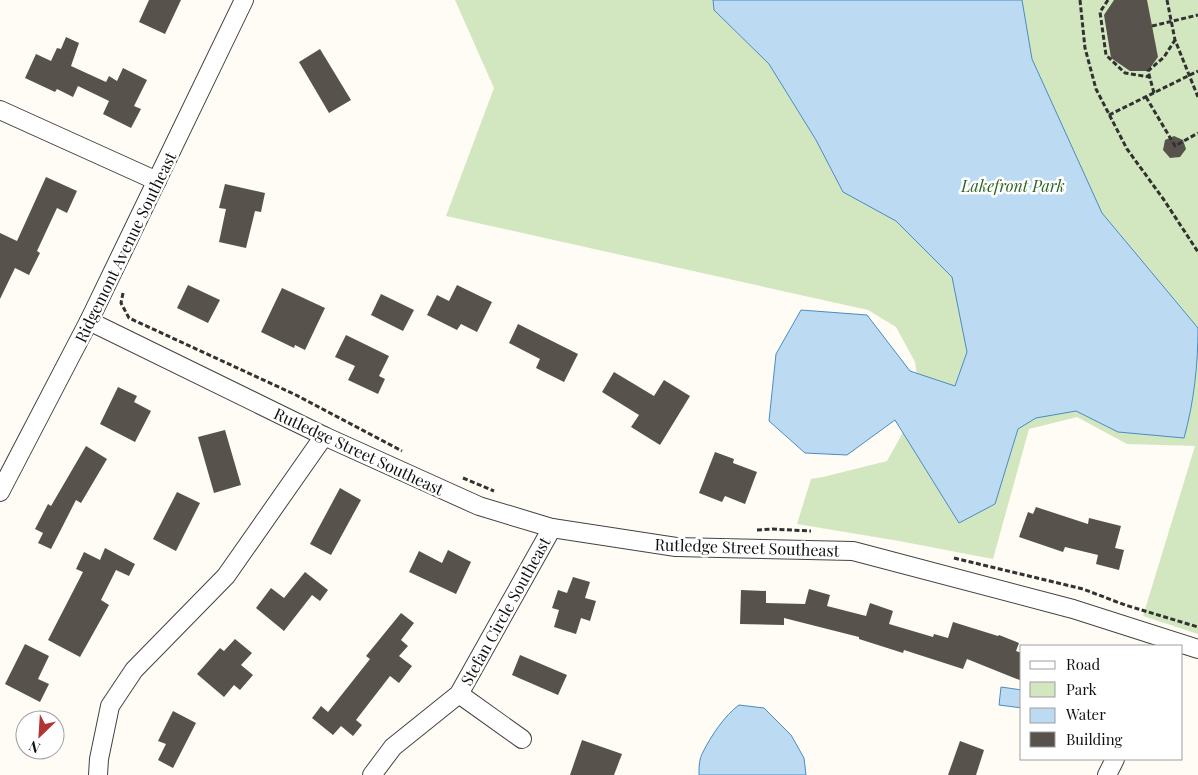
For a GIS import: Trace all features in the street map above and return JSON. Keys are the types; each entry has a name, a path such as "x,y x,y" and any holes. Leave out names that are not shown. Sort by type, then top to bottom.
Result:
{"street":[{"name":"Ridgemont Avenue Southeast","path":"0,492 90,321 244,0"},
{"path":"0,110 157,181"},
{"name":"Rutledge Street Southeast","path":"90,321 324,436 479,506 552,528 676,547 853,551 1073,609 1172,644"},
{"path":"98,775 99,759 110,706 134,670 226,576 324,436"},
{"name":"Stefan Circle Southeast","path":"372,775 393,747 458,694 552,528"},
{"name":"Rutledge Street Southeast","path":"1183,646 1198,649"},
{"path":"458,694 522,739"},
{"path":"1107,775 1114,760"}],"path":[{"path":"1080,0 1085,48 1096,90 1126,149 1164,200 1198,252"},
{"path":"1108,0 1100,12 1106,55 1125,73 1150,77"},
{"path":"1167,0 1175,40 1198,97"},
{"path":"1152,26 1198,15"},
{"path":"1154,93 1148,71 1164,57 1175,40"},
{"path":"1109,115 1198,71"},
{"path":"1146,97 1175,146 1198,133"},
{"path":"127,285 121,303 129,318 296,395 404,452"},
{"path":"456,475 496,492"},
{"path":"754,530 772,529 819,532"},
{"path":"947,556 1083,589 1198,627"}],"green space":[{"name":"Lakefront Park","path":"455,0 1198,0 1198,634 1143,616 1195,446 1127,444 1077,417 1029,429 993,559 797,524 811,479 887,461 901,436 919,390 915,362 896,327 868,310 446,216 494,88"}],"water":[{"path":"713,0 1022,0 1032,59 1102,213 1198,328 1195,383 1184,438 1118,432 1076,411 1036,418 1018,429 995,504 959,523 895,420 847,455 805,453 769,421 776,354 801,310 867,315 910,371 955,386 967,352 952,277 896,221 843,192 816,140 769,64 714,10"},
{"path":"1001,687 1020,690 1020,708 999,705"},
{"path":"739,705 764,708 791,735 804,758 806,775 699,775 700,760 706,746 724,720"}],"building":[{"path":"149,0 181,0 165,34 139,22"},
{"path":"1114,0 1147,0 1158,57 1148,71 1130,71 1111,58 1104,15"},
{"path":"66,37 79,43 71,66 106,82 109,76 117,81 123,68 147,80 134,106 141,109 131,128 103,114 109,101 78,86 73,97 57,89 55,92 25,78 36,54 51,61 57,48 61,49"},
{"path":"320,49 351,100 329,113 299,62"},
{"path":"1174,136 1183,140 1186,149 1180,157 1170,158 1163,150 1165,140"},
{"path":"46,177 77,191 67,213 57,208 37,251 40,253 29,275 15,268 0,299 0,233 17,241"},
{"path":"225,184 265,193 261,212 255,211 246,248 219,242 226,209 219,208"},
{"path":"188,285 220,300 208,323 177,308"},
{"path":"457,285 492,302 477,332 461,324 457,330 427,315 437,295 449,301"},
{"path":"282,288 325,308 305,350 295,345 294,348 261,332"},
{"path":"381,294 414,310 403,331 371,315"},
{"path":"518,324 578,354 564,382 536,368 540,359 509,343"},
{"path":"346,335 389,356 379,376 385,379 378,394 348,380 355,366 335,357"},
{"path":"614,372 654,396 664,380 690,396 660,445 631,427 639,415 602,392"},
{"path":"118,387 137,396 134,402 151,411 135,442 100,424"},
{"path":"225,430 241,485 214,493 198,437"},
{"path":"86,446 107,459 81,503 76,500 51,549 38,543 43,533 35,529 48,504 51,506"},
{"path":"715,452 734,459 733,463 757,472 745,504 725,496 722,502 699,493"},
{"path":"340,488 361,500 331,555 310,544"},
{"path":"177,492 200,503 176,551 153,539"},
{"path":"1036,507 1088,524 1089,518 1121,526 1115,548 1124,550 1119,570 1096,564 1098,555 1065,547 1063,552 1019,537 1028,512 1033,514"},
{"path":"105,548 135,564 129,576 116,570 101,600 109,605 80,657 48,640 83,572 76,569 84,552 100,560"},
{"path":"448,550 471,562 456,594 409,572 419,551 442,563"},
{"path":"305,572 328,590 320,601 312,595 284,631 256,608 271,588 284,598"},
{"path":"573,577 590,582 585,598 596,601 590,621 581,618 576,634 554,627 559,610 552,608 558,590 567,593"},
{"path":"809,589 830,595 827,606 866,616 870,603 893,611 889,624 933,637 934,634 948,638 953,622 999,635 1019,643 1016,651 1020,652 1020,680 967,659 963,669 904,650 903,653 859,639 859,637 784,618 784,625 740,624 741,590 766,591 766,603 805,604"},
{"path":"401,613 414,623 401,640 408,646 399,656 412,666 399,683 390,676 356,720 362,725 353,736 341,726 333,735 312,718 321,706 328,712 370,659 366,656"},
{"path":"235,639 252,653 241,665 253,675 240,690 234,685 224,697 197,674 220,648 224,651"},
{"path":"25,644 49,656 38,679 49,684 40,702 5,684"},
{"path":"520,655 567,675 558,695 512,675"},
{"path":"173,711 196,723 173,768 158,760 166,744 158,741"},
{"path":"582,740 622,754 614,775 570,775"},
{"path":"960,741 984,750 976,775 948,775"}]}
